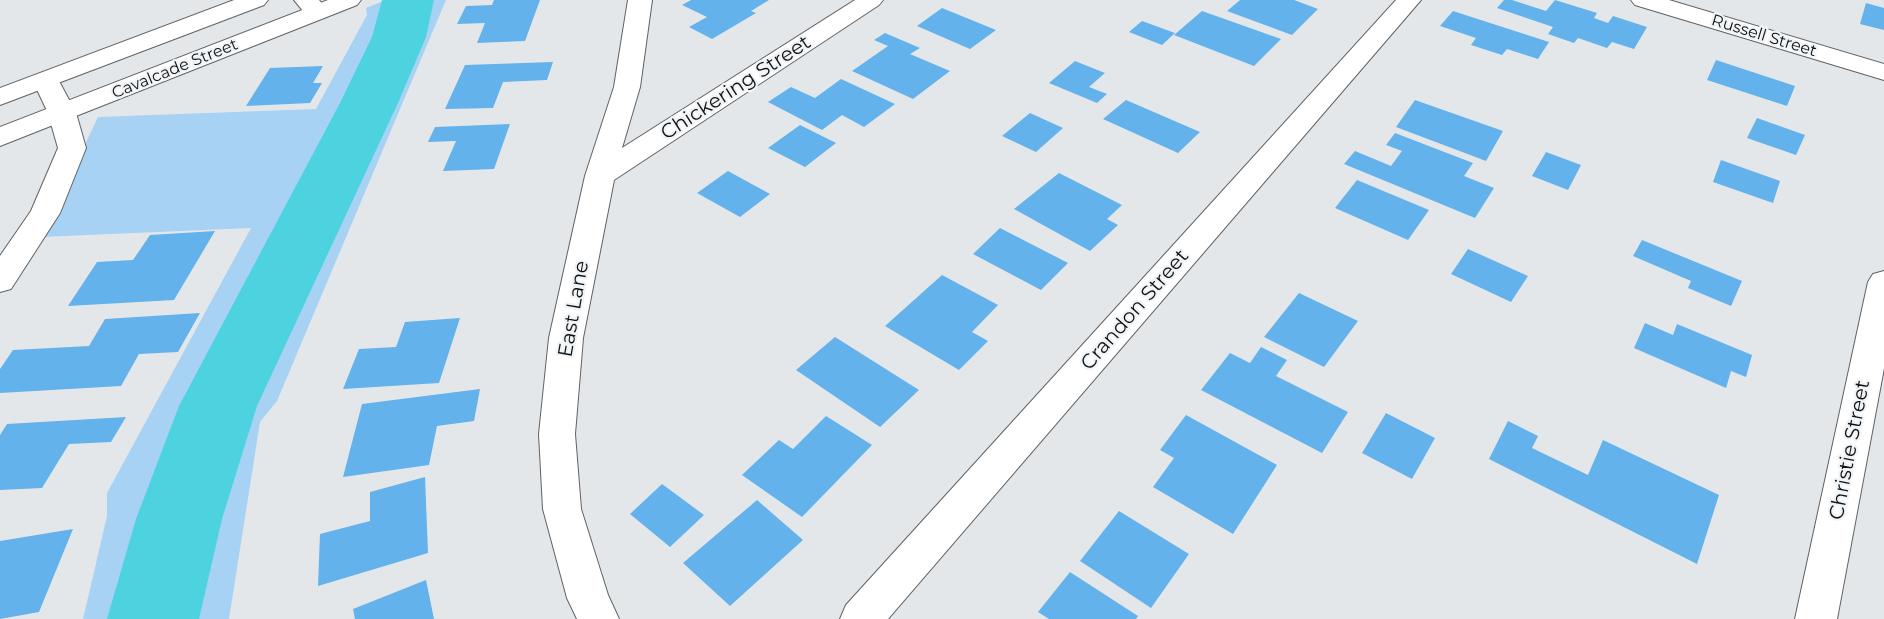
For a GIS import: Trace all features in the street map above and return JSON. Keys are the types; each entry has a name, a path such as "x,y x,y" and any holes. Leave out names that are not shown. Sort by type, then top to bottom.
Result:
{"street":[{"name":"Cavalcade Street","path":"0,97 256,0"},
{"name":"Cavalcade Street","path":"0,137 62,113 312,6 349,0"},
{"name":"East Lane","path":"598,619 588,598 562,509 557,434 566,338 600,176 627,87 640,0"},
{"name":"Chickering Street","path":"600,176 871,0"},
{"name":"Crandon Street","path":"861,619 1409,0"},
{"name":"Russell Street","path":"1643,0 1884,72"},
{"path":"0,281 45,213 72,148 62,113 46,81"},
{"name":"Christie Street","path":"1816,619 1884,282"}],"shaded area":[{"path":"386,0 446,0 277,401 260,422 229,619 83,619 107,516 107,493 251,228 41,237 98,117 316,109 367,15 366,8"}],"building":[{"path":"494,0 540,0 525,41 477,43 485,23 457,24 466,6 492,5"},
{"path":"691,0 769,0 751,11 756,13 712,39 689,27 707,17 682,5"},
{"path":"1240,0 1294,0 1318,9 1292,35 1227,11"},
{"path":"1504,0 1512,0 1546,11 1555,0 1597,13 1594,18 1608,23 1613,16 1647,27 1634,49 1612,42 1607,48 1578,38 1574,43 1548,34 1553,27 1497,8"},
{"path":"1866,3 1884,8 1884,30 1860,24"},
{"path":"942,8 996,30 970,49 917,26"},
{"path":"1202,11 1281,39 1254,66 1174,35"},
{"path":"1453,11 1549,42 1538,59 1507,49 1502,55 1471,45 1476,38 1440,26"},
{"path":"1142,21 1175,33 1162,45 1129,32"},
{"path":"885,33 920,48 910,54 950,71 913,99 852,71 888,46 874,40"},
{"path":"1716,60 1795,86 1787,106 1707,80"},
{"path":"1075,61 1105,73 1089,87 1107,94 1097,103 1049,83"},
{"path":"553,62 547,80 503,82 493,108 445,109 465,65"},
{"path":"323,66 313,83 322,83 310,103 246,106 270,68"},
{"path":"841,79 895,104 864,127 842,115 822,130 768,102 791,87 815,98"},
{"path":"1126,100 1200,132 1178,153 1103,119"},
{"path":"1415,100 1503,131 1486,161 1396,127"},
{"path":"1030,113 1063,128 1036,152 1002,136"},
{"path":"1757,118 1805,135 1796,155 1747,138"},
{"path":"510,124 494,169 443,171 456,141 428,142 435,127"},
{"path":"800,125 836,143 805,167 768,148"},
{"path":"1395,133 1473,163 1464,176 1494,188 1475,218 1344,164 1355,151 1391,166 1402,151 1386,145"},
{"path":"1546,152 1581,165 1568,190 1532,176"},
{"path":"1721,160 1780,181 1773,203 1713,182"},
{"path":"728,171 770,194 740,217 697,193"},
{"path":"1059,173 1122,205 1107,219 1118,225 1090,251 1014,209"},
{"path":"1357,180 1429,210 1408,240 1335,208"},
{"path":"1000,228 1068,263 1041,290 973,254"},
{"path":"215,231 174,300 68,306 97,262 133,260 150,235"},
{"path":"1642,240 1742,281 1731,306 1688,288 1691,281 1633,256"},
{"path":"1468,249 1528,276 1511,302 1451,274"},
{"path":"942,275 998,305 972,332 988,341 959,370 885,326"},
{"path":"1299,293 1358,321 1324,367 1264,337"},
{"path":"200,313 178,352 139,354 121,386 0,393 0,369 13,350 89,346 105,319"},
{"path":"460,318 439,383 343,389 359,349 396,347 405,322"},
{"path":"1645,323 1673,335 1677,324 1752,355 1746,377 1731,371 1726,388 1634,348"},
{"path":"835,337 919,390 880,427 796,370"},
{"path":"1261,347 1287,360 1276,376 1348,412 1322,453 1201,390 1230,353 1250,363"},
{"path":"480,389 474,421 437,426 429,465 343,477 362,404"},
{"path":"1386,413 1435,438 1412,479 1362,453"},
{"path":"1186,415 1277,465 1233,534 1153,487 1174,458 1160,450"},
{"path":"826,416 872,445 802,517 742,475 779,440 793,449"},
{"path":"126,417 111,442 69,444 42,488 0,490 0,435 7,424"},
{"path":"1508,421 1538,436 1532,448 1588,475 1603,440 1719,495 1697,564 1489,459"},
{"path":"425,477 428,553 318,586 320,534 370,521 370,492"},
{"path":"662,484 704,515 670,547 630,514"},
{"path":"757,500 803,540 730,606 683,563"},
{"path":"1119,511 1189,554 1151,608 1080,561"},
{"path":"73,529 39,612 0,619 0,541"},
{"path":"1070,572 1138,616 1136,619 1049,619 1038,612"},
{"path":"426,580 434,619 355,619 353,609"}],"waterway":[{"path":"153,619 179,519 218,406 369,103 399,37 408,0"}]}
